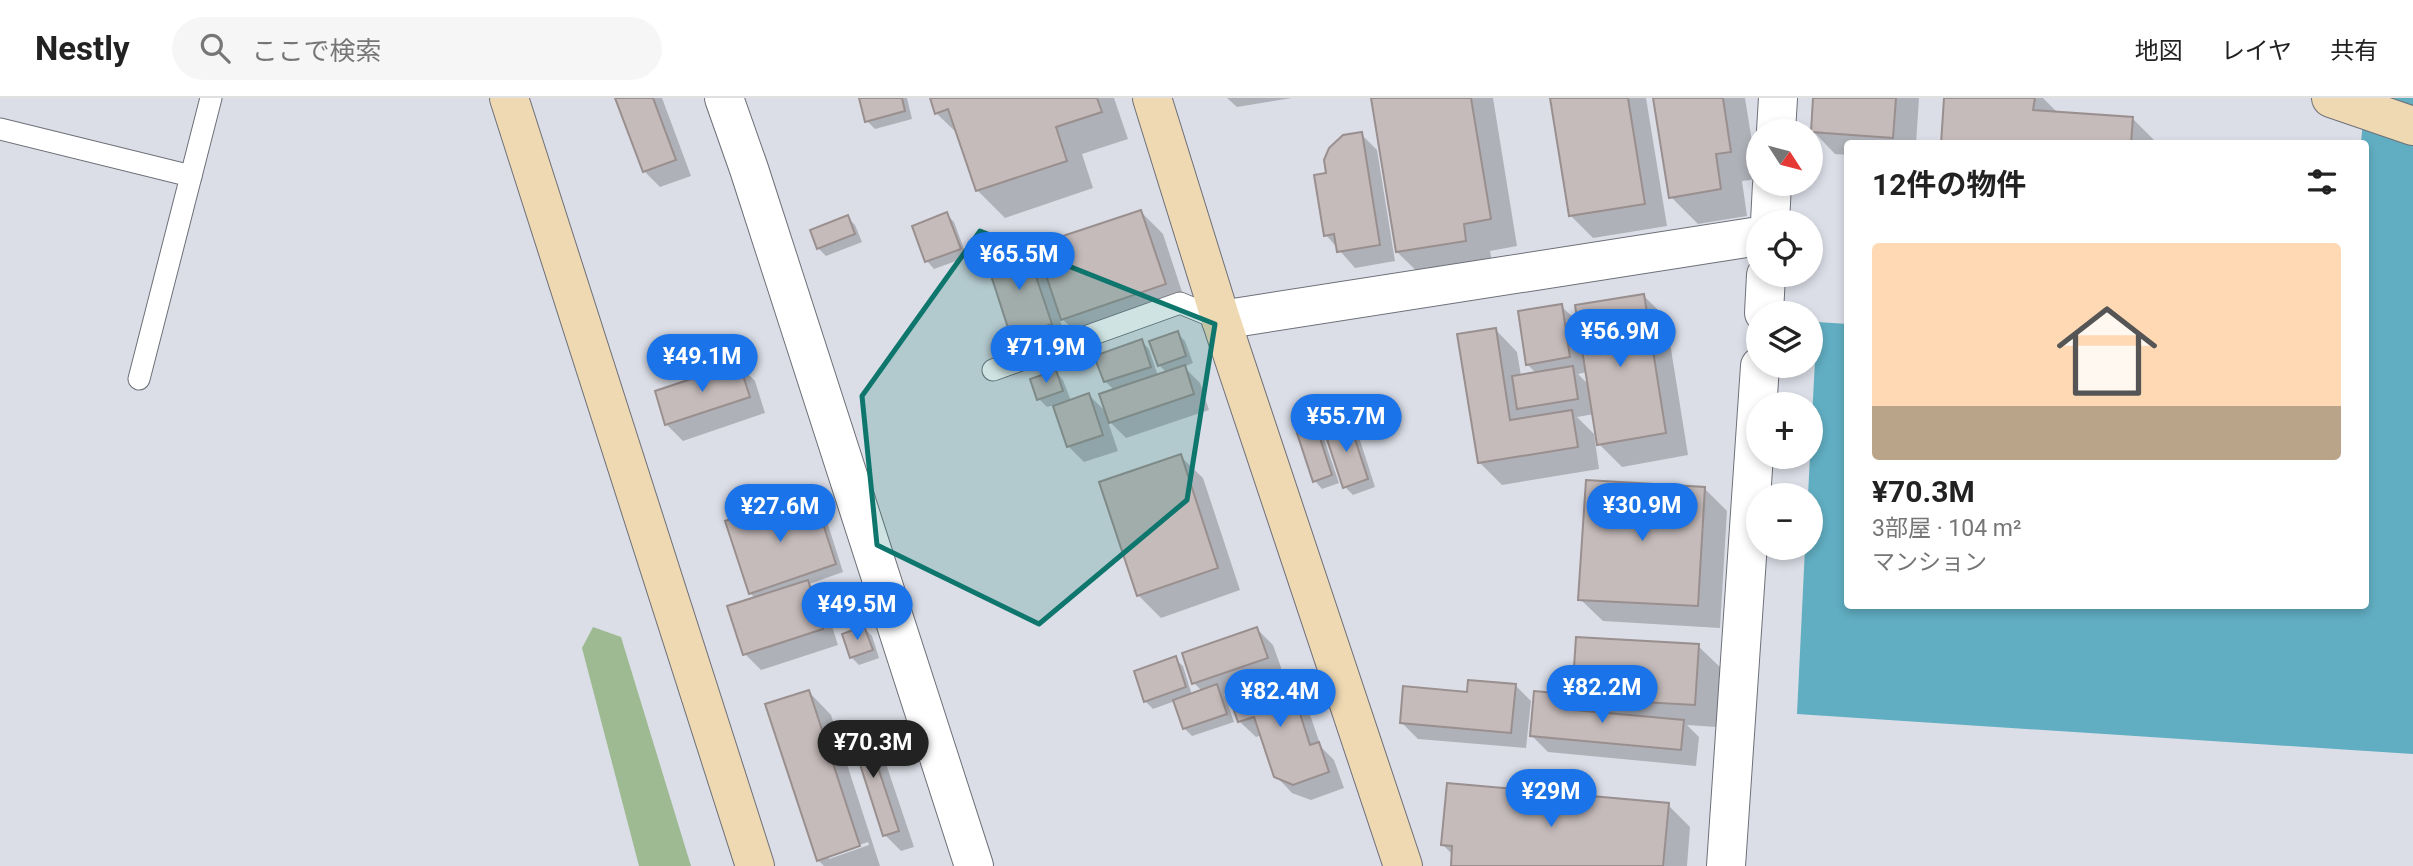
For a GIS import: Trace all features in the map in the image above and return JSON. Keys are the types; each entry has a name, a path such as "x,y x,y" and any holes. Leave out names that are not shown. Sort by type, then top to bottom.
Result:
{"street":[{"path":"509,98 755,866"},
{"path":"724,98 974,866"},
{"path":"1152,98 1221,320 1404,866"},
{"path":"1777,119 1778,98"},
{"path":"2342,102 2413,126"},
{"path":"1221,320 1746,238"},
{"path":"1726,866 1759,378"}],"lane":[{"path":"139,379 211,98"},
{"path":"0,129 191,176"},
{"path":"993,370 1180,303 1221,320"}],"highlighted area":[{"path":"980,231 1215,324 1187,500 1039,624 877,545 862,396"}],"green space":[{"path":"593,627 621,637 691,866 639,866 582,648"}],"water":[{"path":"2365,98 2413,98 2413,754 1797,714 1804,560 1823,560 1823,483 1809,483 1809,469 1823,469 1823,392 1813,392 1814,378 1823,378 1823,322 1844,324 1844,609 2369,609 2369,140 2361,140"}],"building":[{"path":"615,98 653,98 676,160 643,172"},
{"path":"859,98 902,98 905,111 865,122"},
{"path":"930,98 1097,98 1102,112 1056,127 1067,161 976,191 948,109 935,114"},
{"path":"1371,98 1471,98 1491,219 1464,224 1466,241 1396,252"},
{"path":"1550,98 1628,98 1645,204 1569,216"},
{"path":"1653,98 1723,98 1731,152 1716,154 1721,189 1669,198"},
{"path":"1813,98 1896,98 1893,138 1824,133 1824,119 1812,119"},
{"path":"1944,98 2035,98 2033,110 2133,117 2131,140 1941,140"},
{"path":"1362,132 1380,245 1337,252 1334,234 1324,236 1314,175 1326,173 1324,160 1329,148 1343,135"},
{"path":"1141,210 1166,284 1061,320 1036,245"},
{"path":"947,212 961,249 925,262 912,226"},
{"path":"848,215 855,234 817,249 810,230"},
{"path":"1026,247 1052,324 1011,337 986,260"},
{"path":"1644,294 1666,433 1597,445 1575,305"},
{"path":"1562,304 1570,357 1526,365 1518,311"},
{"path":"1496,328 1510,420 1572,410 1578,447 1478,463 1457,334"},
{"path":"1178,331 1186,356 1158,366 1149,341"},
{"path":"1142,339 1151,367 1104,382 1094,356"},
{"path":"739,363 750,397 665,425 655,391"},
{"path":"1185,365 1194,394 1109,423 1099,394"},
{"path":"1573,366 1578,399 1517,409 1512,376"},
{"path":"1056,370 1063,391 1037,400 1030,379"},
{"path":"1089,393 1103,435 1067,447 1053,406"},
{"path":"1349,421 1368,479 1343,488 1324,430"},
{"path":"1315,423 1332,475 1313,482 1296,430"},
{"path":"1181,454 1218,568 1137,596 1099,482"},
{"path":"1586,480 1705,487 1698,606 1578,600"},
{"path":"787,500 790,511 816,502 836,564 749,594 725,521"},
{"path":"808,580 823,629 743,655 727,606"},
{"path":"864,626 873,650 850,658 842,634"},
{"path":"1257,627 1268,658 1192,684 1182,653"},
{"path":"1576,637 1699,644 1695,705 1572,698"},
{"path":"1176,656 1186,687 1144,702 1134,671"},
{"path":"1287,673 1310,745 1319,742 1329,772 1293,785 1274,777 1254,717 1238,722 1228,693"},
{"path":"1468,680 1516,684 1511,733 1400,723 1403,686 1467,692"},
{"path":"1217,684 1227,714 1183,729 1173,700"},
{"path":"809,690 860,846 817,861 765,704"},
{"path":"1534,691 1565,694 1564,709 1684,720 1681,750 1530,736"},
{"path":"863,722 899,831 883,836 848,727"},
{"path":"1447,783 1669,803 1663,866 1451,866 1452,846 1441,845"}]}
